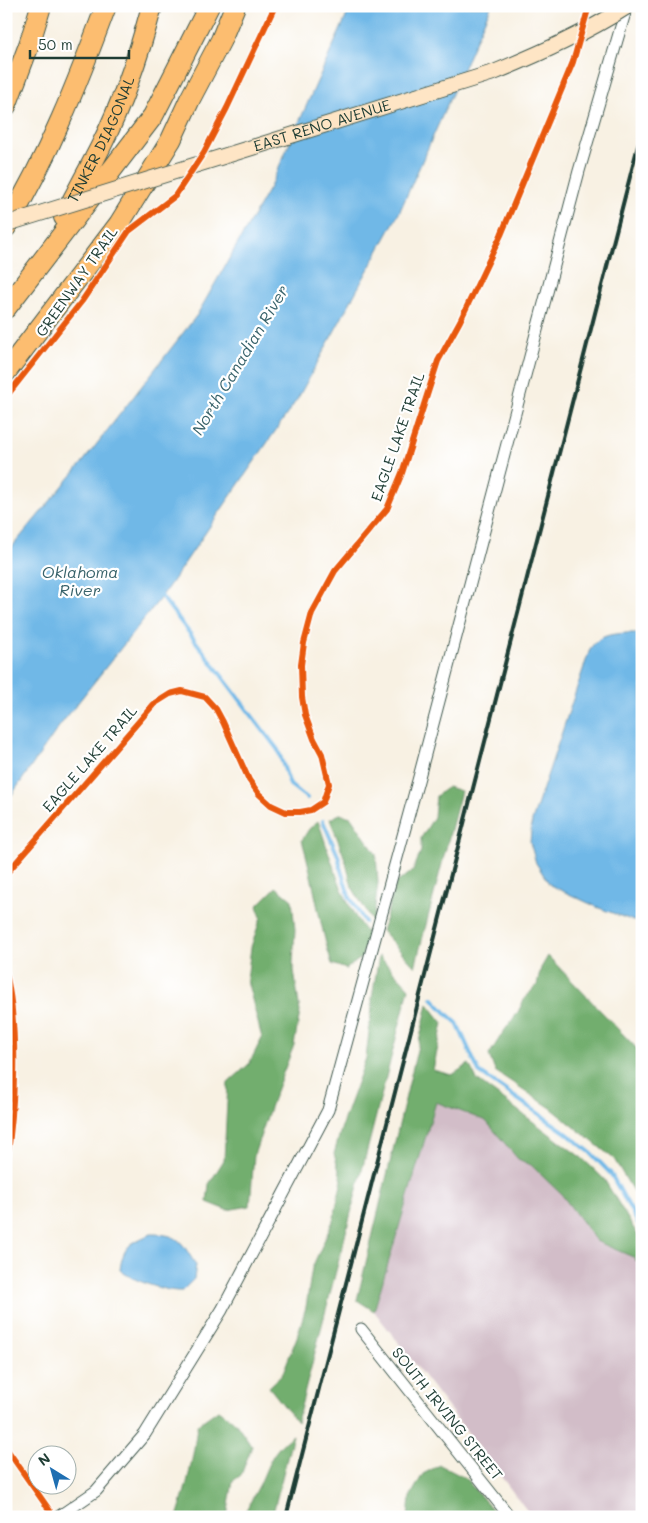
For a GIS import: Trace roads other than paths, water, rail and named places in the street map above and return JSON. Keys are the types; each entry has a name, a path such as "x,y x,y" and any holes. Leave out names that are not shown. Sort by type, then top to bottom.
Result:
{"highway":[{"path":"6,106 29,45 41,6"},
{"path":"6,225 26,194 81,75 106,6"},
{"name":"TINKER DIAGONAL","path":"37,268 102,145 142,42 152,6"},
{"path":"6,308 153,116 210,6"},
{"path":"6,372 119,224 171,140 236,6"}],"main road":[{"name":"EAST RENO AVENUE","path":"6,225 495,72 588,30 628,6"}],"street":[{"path":"58,1517 96,1491 146,1434 222,1310 328,1110 419,777 576,181 628,6"},
{"name":"SOUTH IRVING STREET","path":"361,1329 510,1517"}],"water":[{"name":"Oklahoma River","path":"351,6 491,6 399,213 298,398 162,596 58,728 6,803 6,554 82,463 197,315 270,187"},
{"path":"627,633 642,633 642,924 599,908 550,885 536,863 530,842 532,821 590,649 601,638"},
{"path":"151,1234 169,1236 179,1241 196,1265 194,1279 182,1291 167,1290 149,1285 132,1278 120,1270 123,1256 129,1246"}],"waterway":[{"path":"159,593 278,750 290,785 307,798"},
{"path":"323,821 339,858 349,896 365,922"},
{"path":"432,998 457,1023 479,1072 565,1132 591,1153 611,1174 642,1230"}],"railway":[{"path":"286,1517 642,130"}],"water label":[{"name":"North Canadian River","path":"240,360"}]}
